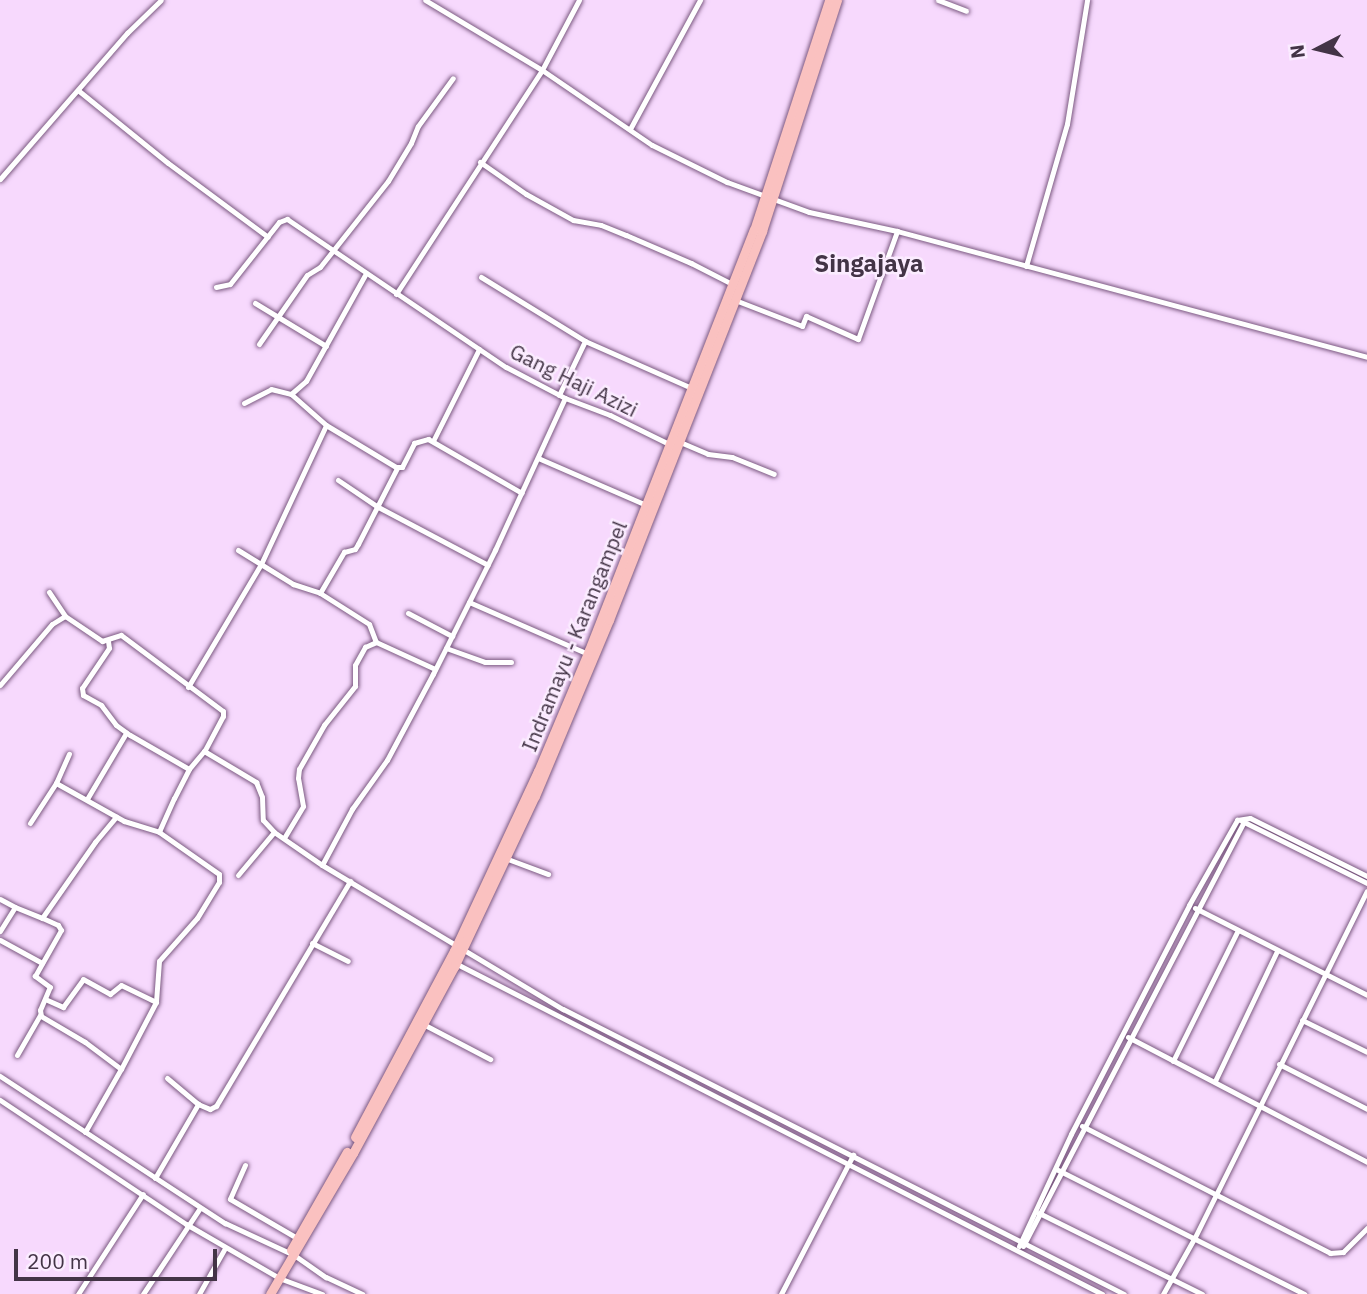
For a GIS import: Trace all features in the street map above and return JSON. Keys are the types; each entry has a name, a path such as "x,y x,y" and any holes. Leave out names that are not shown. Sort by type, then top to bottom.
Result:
{"main road":[{"name":"Indramayu - Karangampel","path":"769,200 829,0"},
{"name":"Indramayu - Karangampel","path":"270,1294 424,1024 591,652 737,287 836,0"},
{"name":"Indramayu - Karangampel","path":"696,390 735,300 737,287"},
{"name":"Indramayu - Karangampel","path":"642,526 646,505 676,445"},
{"path":"457,954 505,858 591,652"},
{"name":"Indramayu - Karangampel","path":"290,1256 297,1238 349,1150 457,954"}],"street":[{"path":"0,179 127,33 161,0"},
{"path":"425,0 542,70 662,150 769,200 897,231 1367,356"},
{"path":"396,294 542,70 579,0"},
{"path":"630,129 700,0"},
{"path":"938,0 966,11"},
{"path":"1026,266 1067,124 1087,0"},
{"path":"259,344 307,275 320,267 388,181 423,118 453,78"},
{"path":"79,91 168,163 268,237 230,284 216,288"},
{"path":"480,162 526,194 573,220 601,225 691,263 737,287"},
{"name":"Gang Haji Azizi","path":"268,237 282,219 287,219 365,275 479,349 562,396 676,445 732,457 774,474"},
{"path":"735,300 802,326 806,316 858,339 897,231"},
{"path":"290,394 306,381 365,275"},
{"path":"481,278 585,341 696,390"},
{"path":"255,303 326,346"},
{"path":"322,865 352,809 387,760 488,565 538,458 585,341"},
{"path":"433,441 479,349"},
{"path":"244,403 271,389 290,394 326,425 397,468"},
{"path":"188,687 261,564 326,425"},
{"path":"320,593 344,552 356,547 397,468 402,467 417,441 425,438 433,441 522,493"},
{"path":"538,458 646,505"},
{"path":"338,480 378,507 488,565"},
{"path":"238,550 293,584 320,593 369,624 376,642 435,669"},
{"path":"49,592 65,616 102,641 121,635 224,712 204,751 189,769 159,832"},
{"path":"469,602 591,652"},
{"path":"408,613 452,636"},
{"path":"0,685 52,624 65,616"},
{"path":"108,641 108,648 81,692 101,705 116,725 127,733 189,769"},
{"path":"284,838 303,806 299,769 324,725 355,686 359,654 365,647 376,642"},
{"path":"446,648 485,662 511,662"},
{"path":"87,799 127,733"},
{"path":"204,751 256,782 262,797 262,820 275,832 457,954 847,1165 1102,1294"},
{"path":"30,823 56,783 69,754"},
{"path":"56,783 116,817 159,832 215,869 220,878 197,918 159,961 156,1002 85,1132"},
{"path":"42,918 88,850 116,817"},
{"path":"1018,1253 1122,1034 1189,905 1241,820 1250,818 1367,876"},
{"path":"1241,820 1367,883"},
{"path":"1080,1125 1131,1038 1241,820"},
{"path":"238,875 275,832"},
{"path":"505,858 548,874"},
{"path":"167,1078 198,1104 210,1109 216,1106 350,880"},
{"path":"1163,1294 1195,1237 1367,891"},
{"path":"0,899 58,925 61,930 35,977 50,987 40,1015 17,1055"},
{"path":"1189,905 1367,995"},
{"path":"0,931 15,907"},
{"path":"1173,1061 1238,930"},
{"path":"0,940 43,963"},
{"path":"312,943 348,961"},
{"path":"1215,1081 1278,951"},
{"path":"457,954 1124,1294"},
{"path":"45,999 63,1007 82,979 110,994 121,985 156,1002"},
{"path":"40,1015 121,1069"},
{"path":"1302,1020 1367,1052"},
{"path":"424,1024 490,1059"},
{"path":"1122,1034 1367,1162"},
{"path":"1279,1064 1367,1110"},
{"path":"0,1076 199,1209 290,1256 326,1278 362,1294"},
{"path":"0,1100 225,1248 278,1277 323,1294"},
{"path":"155,1178 198,1104"},
{"path":"1080,1125 1335,1254 1343,1252 1367,1227"},
{"path":"818,1149 822,1139"},
{"path":"781,1294 853,1155"},
{"path":"245,1166 230,1199 297,1238"},
{"path":"1057,1170 1304,1294"},
{"path":"78,1294 143,1194"},
{"path":"143,1294 199,1209"},
{"path":"1037,1212 1202,1294"},
{"path":"199,1294 225,1248"}],"district":[{"name":"Singajaya","path":"869,264"}]}
